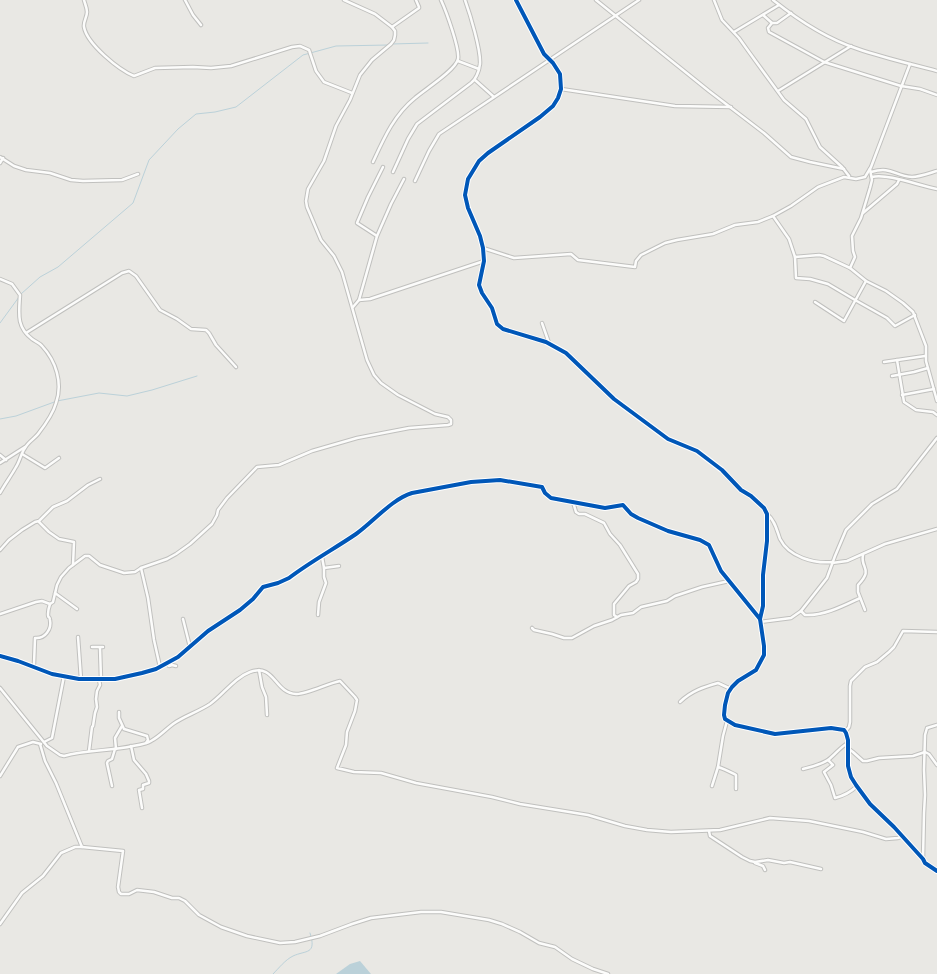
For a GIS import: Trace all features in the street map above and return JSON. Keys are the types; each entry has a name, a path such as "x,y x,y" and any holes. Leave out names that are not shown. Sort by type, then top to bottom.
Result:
{"street":[{"path":"84,0 87,10 84,29 94,47 122,70 134,76 138,76 149,70 160,68 211,68 231,66 287,48 300,46 309,50 316,71 324,82 352,93"},
{"path":"185,0 193,16 201,25"},
{"path":"33,666 35,638 38,639 42,637 49,630 50,621 48,613 50,604 54,601 58,581 73,565 87,556 100,565 124,573 135,572 141,568 167,559 190,544 212,524 218,510 227,498 257,467 279,465 300,455 351,439 409,428 448,426 451,424 452,420 448,417 435,414 412,402 378,380 368,364 342,272 334,256 321,240 306,201 308,189 324,161 339,119 360,75 366,67 394,40 395,31 392,27 375,14 344,0"},
{"path":"392,27 419,7 416,0"},
{"path":"373,162 387,131 397,117 416,97 448,72 458,61 458,51 441,0"},
{"path":"393,172 408,139 417,124 474,80 479,69 480,59 478,46 465,0"},
{"path":"516,0 544,54 560,74 561,89 553,106 540,117 488,153 479,161 468,179 465,195 468,208 480,236 483,248 484,261 478,286 492,308 497,324 503,329 550,344 570,356 624,407 668,438 696,451 722,470 741,490 762,505 775,524 782,543 788,550 802,558 818,562 847,561 884,544 937,529"},
{"path":"596,0 791,156 810,162 844,169"},
{"path":"415,181 439,134 639,0"},
{"path":"714,0 719,17 734,32 784,100 806,119 820,147 844,169 850,178"},
{"path":"773,0 822,32 851,46 937,71"},
{"path":"734,32 779,5"},
{"path":"791,13 777,23 772,23 768,28 769,32 824,62 901,86 920,89 937,95"},
{"path":"763,15 772,23"},
{"path":"778,91 851,46"},
{"path":"458,61 479,69"},
{"path":"483,248 514,258 571,254 578,260 635,267 636,261 641,255 665,243 719,233 735,225 753,223 773,216 818,187 844,177 858,179 865,177 870,171 910,64"},
{"path":"474,80 494,97"},
{"path":"561,89 675,106 731,107"},
{"path":"0,163 2,158 14,166 26,170 50,173 71,180 82,181 122,180 138,174"},
{"path":"377,236 357,223 384,167"},
{"path":"870,171 891,170 913,177 937,171"},
{"path":"850,268 855,257 852,247 852,236 863,213 870,188 872,177 870,171"},
{"path":"872,177 881,176 937,189"},
{"path":"353,307 359,300 377,236 404,179"},
{"path":"863,213 893,188 899,180"},
{"path":"773,216 789,239 795,257 796,278 810,279 828,284 887,318 895,326 915,315"},
{"path":"795,257 824,256 850,268 866,281 886,291 910,309 915,315 926,346 928,368 937,401"},
{"path":"359,300 370,299 484,261"},
{"path":"26,333 122,273 129,271 136,276 160,310 178,319 191,329 206,330 216,345 236,366"},
{"path":"0,280 12,284 20,295 19,320 26,333 42,345 50,355 57,369 59,386 57,402 53,410 36,436 26,447 17,467 0,493"},
{"path":"815,302 844,321 866,281"},
{"path":"542,323 550,344"},
{"path":"884,362 926,356"},
{"path":"897,360 904,402 916,410 933,412 937,415"},
{"path":"892,376 928,368"},
{"path":"902,394 934,389"},
{"path":"760,620 791,618 801,611 827,578 846,530 872,504 896,490 937,438"},
{"path":"0,463 26,447"},
{"path":"22,454 45,468 59,458"},
{"path":"0,455 6,460"},
{"path":"0,550 9,540 22,530 39,521 53,507 67,501 88,485 100,479"},
{"path":"0,656 33,666 52,674 81,680 130,676 160,667 178,657 208,631 240,610 253,599 263,587 289,578 357,533 405,496 412,493 472,482 500,480 542,488 551,498 604,508 623,505 631,514 638,518 668,531 706,543 709,545 718,567 760,620"},
{"path":"573,502 576,512 579,514 585,514 604,523 638,574 638,580 615,602 613,608 614,614 618,617"},
{"path":"767,514 763,575 763,606 760,620 765,650 762,660 756,670 738,681 728,693 724,715 727,720 735,725 775,734 831,728 840,729 845,732 848,743 848,766 851,776 857,786 870,804 903,836 925,863 937,871"},
{"path":"39,521 49,532 59,539 74,542 73,565"},
{"path":"863,554 862,559 866,572 864,579 858,586 860,598 865,610"},
{"path":"318,615 319,602 326,583 322,556"},
{"path":"324,568 339,566"},
{"path":"141,568 148,598 154,640 160,667"},
{"path":"532,628 534,630 564,638 572,638 594,626 633,613 646,605 653,605 667,601 675,596 702,587 729,581"},
{"path":"55,593 77,609"},
{"path":"801,611 805,615 812,616 838,609 860,598"},
{"path":"0,614 36,602 42,601 50,604"},
{"path":"183,619 190,647"},
{"path":"845,732 849,727 850,722 851,681 865,667 880,660 889,652 894,647 902,631 937,632"},
{"path":"78,637 81,680"},
{"path":"92,647 103,647"},
{"path":"89,752 92,727 97,707 97,691 100,685 100,648"},
{"path":"167,664 169,666 176,666"},
{"path":"259,670 262,687 266,697 267,716"},
{"path":"0,688 45,744 60,755 64,756 146,743 160,735 173,724 210,704 243,675 250,672 259,670 273,677 279,687 291,693 303,693 340,680 357,700 348,728 346,745 337,768 354,772 381,773 416,783 492,797 520,804 584,814 647,830 671,832 720,830 770,818 809,821 863,832 886,839 903,836"},
{"path":"0,776 18,747 33,742 45,744 52,738 64,676"},
{"path":"680,702 696,690 718,683 731,689"},
{"path":"119,712 119,718 122,726 128,730 136,731 147,736 148,740 146,743"},
{"path":"712,786 718,767 722,736 727,720"},
{"path":"923,860 926,730 937,725"},
{"path":"112,786 107,763 112,758 116,738 122,726"},
{"path":"803,769 828,760 842,746 848,743"},
{"path":"40,744 45,761 56,783 82,847"},
{"path":"131,746 134,760 146,774 149,781 148,783 142,785 143,789 139,790 142,808"},
{"path":"848,749 863,761 867,762 879,758 913,756 925,752"},
{"path":"925,752 929,754 937,765"},
{"path":"828,760 833,765 824,772 831,785 835,798 842,796 857,786"},
{"path":"718,767 736,775 736,789"},
{"path":"709,831 709,835 726,847 747,860 763,866 765,870"},
{"path":"0,924 22,893 44,876 61,853 75,847 82,847 123,851 118,887 120,894 129,894 137,890 154,892 172,898 179,898 206,920 247,936 275,942 295,942 320,936 371,918 420,912 442,912 489,920 502,924 539,943 555,947 572,959 593,969 608,974"},
{"path":"755,862 768,860 797,863 821,869"}],"water":[{"path":"360,961 371,974 336,974 350,964"}],"waterway":[{"path":"392,44 428,43"},
{"path":"21,294 40,277 58,267 133,203 149,160 178,129 196,114 215,112 236,107 303,55 336,46 389,45"},
{"path":"0,323 19,297"},
{"path":"0,419 16,416 57,401 99,393 127,396 197,376"},
{"path":"273,974 290,958 306,952 311,948 312,940 310,933"}],"cycle path":[{"path":"516,0 544,54 553,63 560,74 561,89 553,106 540,117 488,153 479,161 468,179 465,195 468,208 480,236 483,248 484,261 479,285 482,293 492,308 497,324 503,329 546,342 566,353 614,399 668,439 697,451 722,470 741,490 751,496 764,508 767,514 767,541 763,575 763,606 760,619"},
{"path":"0,656 52,674 79,679 115,679 156,669 178,657 208,631 240,610 253,599 263,587 289,578 305,566 356,534 397,500 412,493 471,482 500,480 542,487 545,493 551,498 605,508 623,505 631,514 638,518 668,531 700,540 709,545 721,571 760,619 764,655 756,670 738,681 728,693 725,705 725,719 735,725 775,734 831,728 844,730 848,740 848,766 851,777 856,785 870,804 894,827 925,863 937,871"}]}
